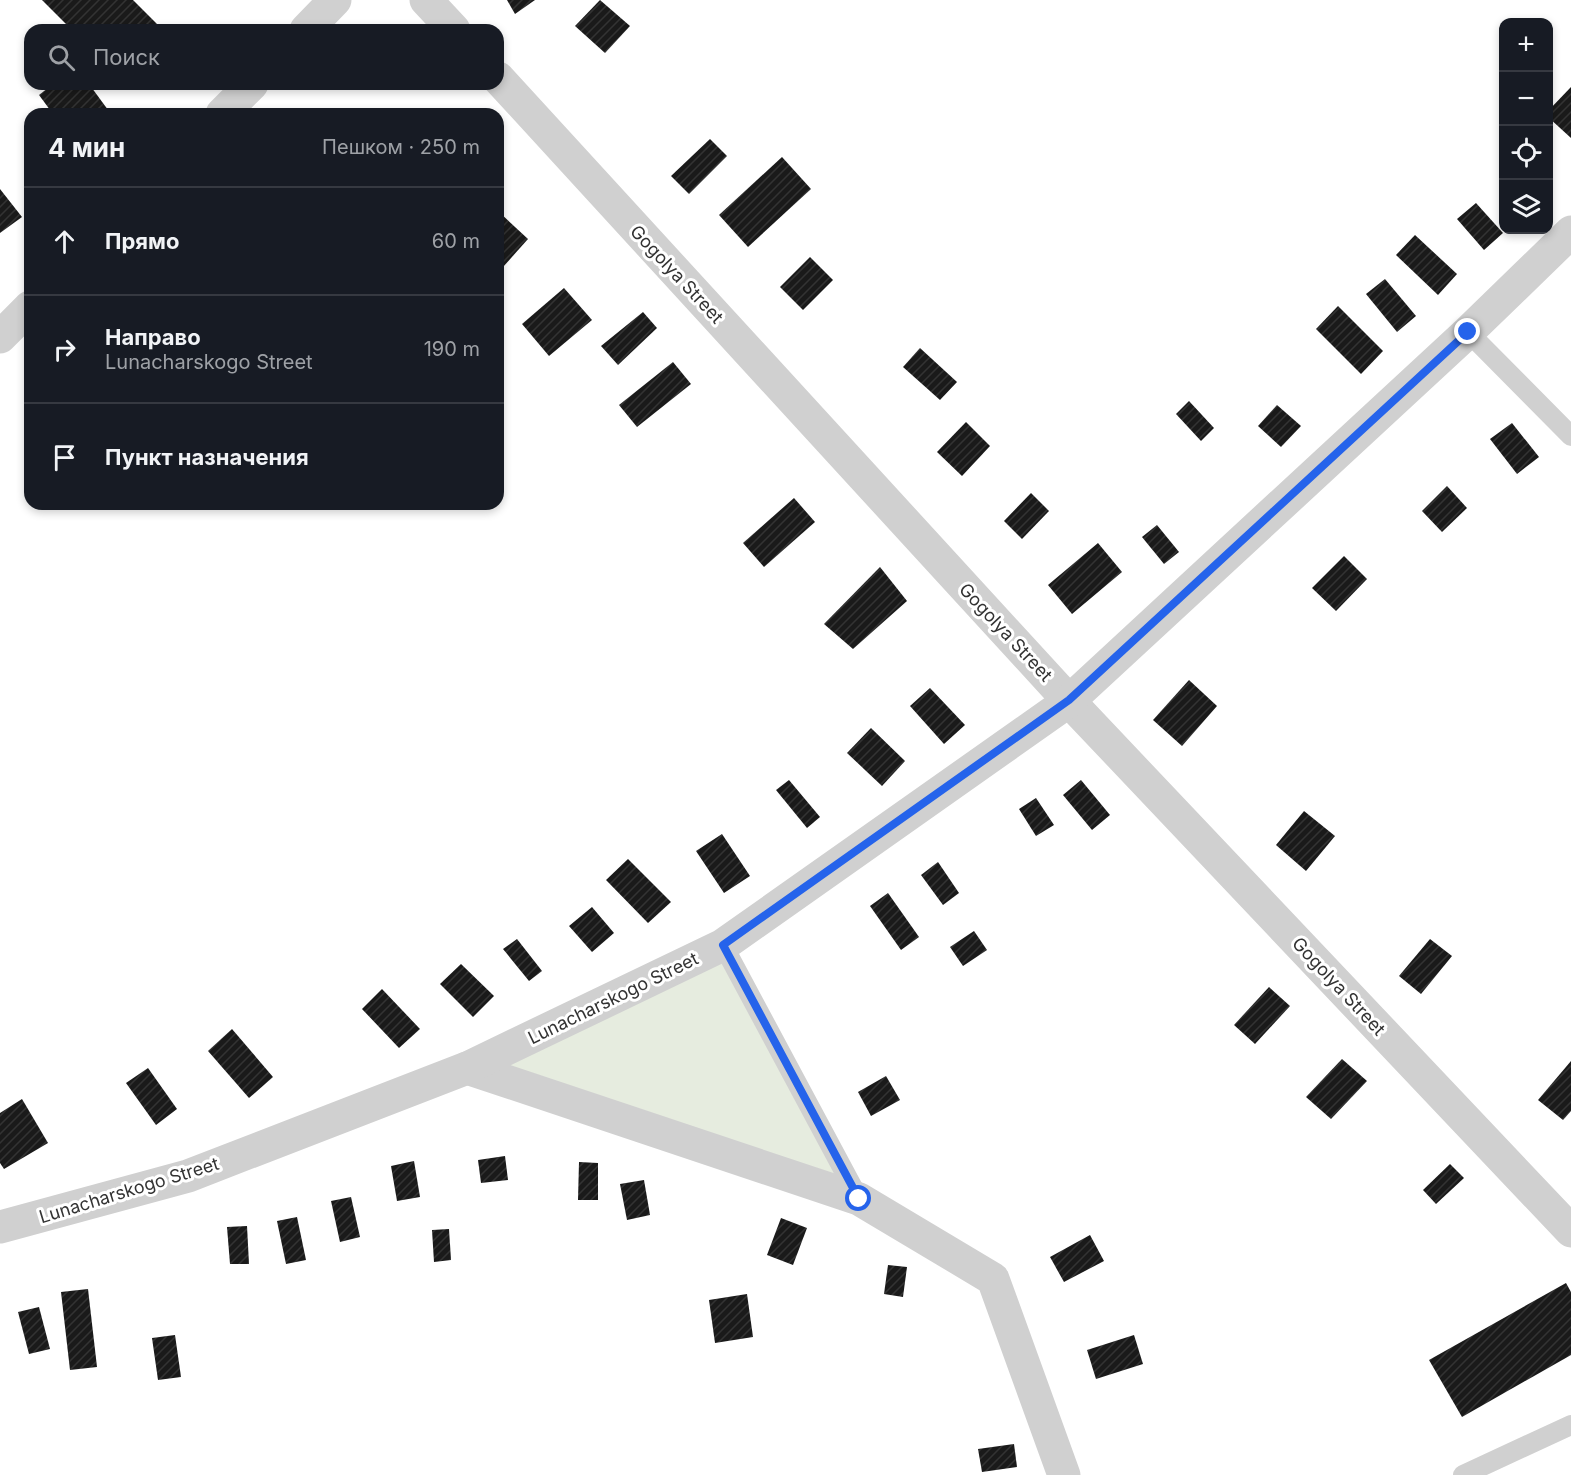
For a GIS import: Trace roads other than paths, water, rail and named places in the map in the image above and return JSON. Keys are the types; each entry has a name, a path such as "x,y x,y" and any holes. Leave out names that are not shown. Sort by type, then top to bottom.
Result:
{"street":[{"path":"312,24 336,0"},
{"path":"426,0 448,24"},
{"name":"Gogolya Street","path":"504,85 1069,700 1571,1231"},
{"path":"228,108 246,90"},
{"name":"Lunacharskogo Street","path":"0,1227 188,1176 467,1068 723,945 1069,700 1468,332 1571,232"},
{"path":"0,337 24,313"},
{"path":"467,1068 859,1199 993,1279 1064,1475"}],"lane":[{"path":"1468,332 1571,436"},
{"path":"723,945 859,1199"},
{"path":"1463,1475 1571,1425"}]}
